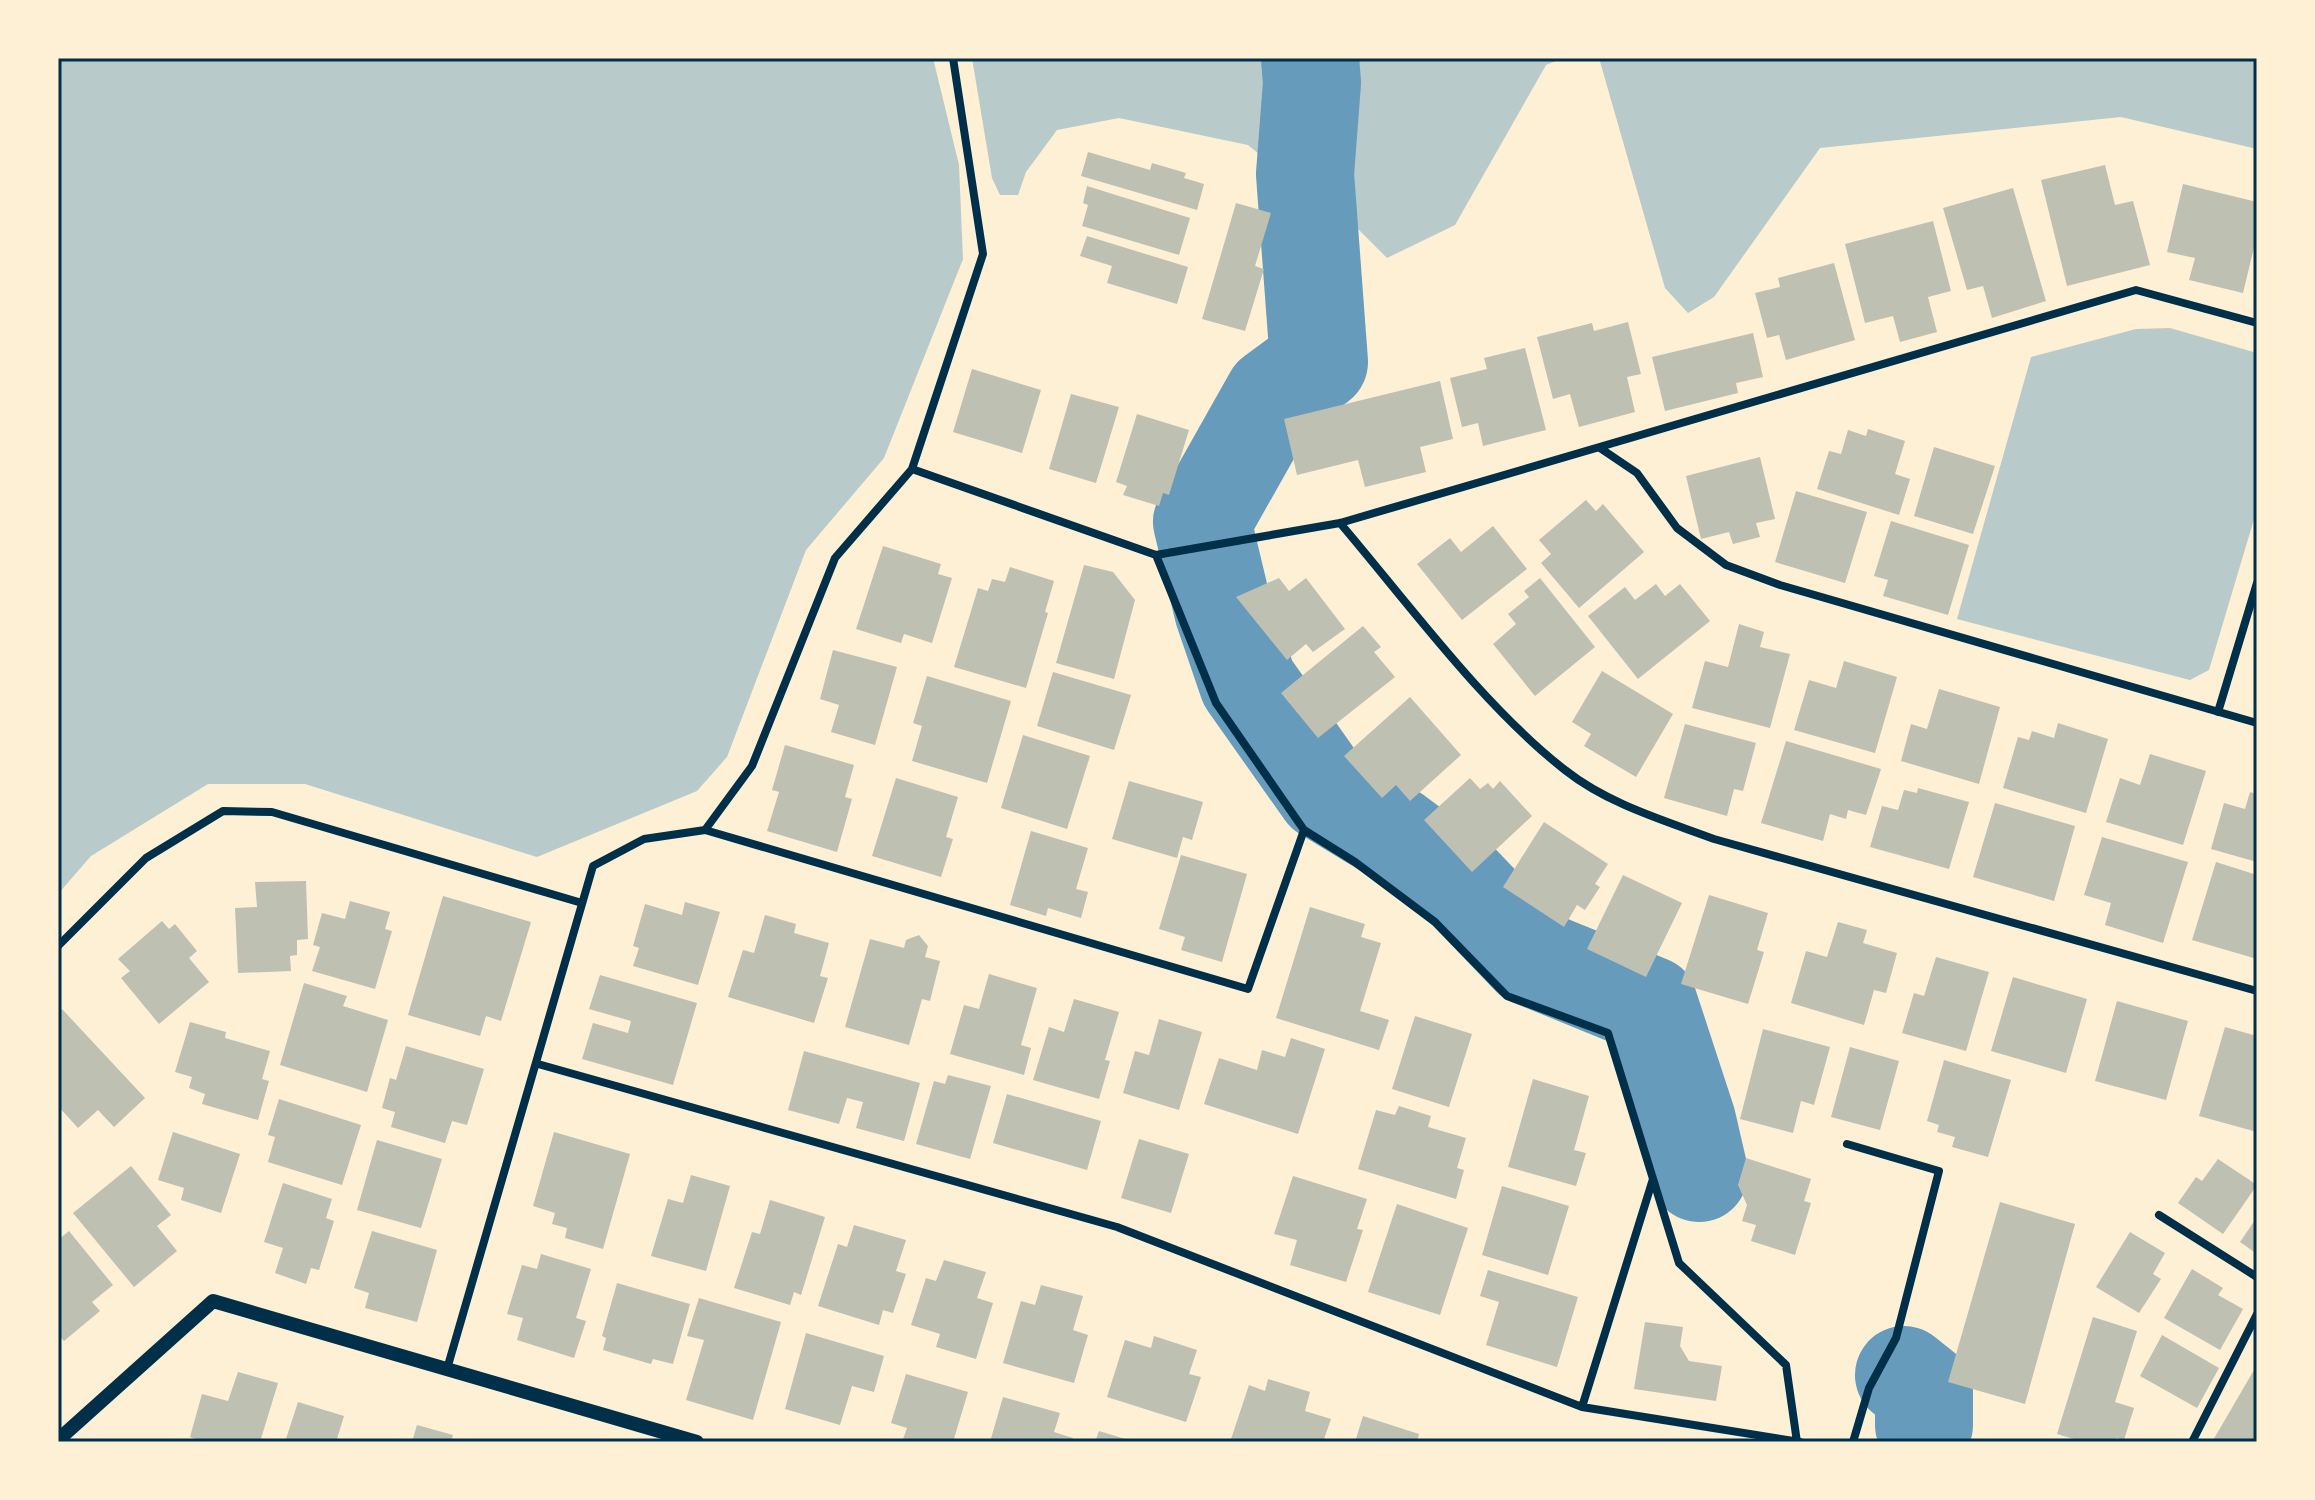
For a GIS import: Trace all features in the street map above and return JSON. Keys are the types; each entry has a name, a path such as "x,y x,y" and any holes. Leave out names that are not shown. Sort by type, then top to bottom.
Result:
{"street":[{"path":"705,830 752,766 835,558 912,469 983,254 953,58"},
{"path":"912,469 1156,555 1340,523 2136,290 2257,323"},
{"path":"1600,448 1637,473 1677,528 1726,565 1780,585 2257,723"},
{"path":"1340,523 1491,701 1566,771 1629,807 1714,839 2257,991"},
{"path":"538,1064 1117,1227 1582,1407 1799,1442 1786,1365 1679,1263 1608,1033 1507,996 1435,922 1355,862 1304,830 1216,703 1156,555"},
{"path":"2218,712 2257,583"},
{"path":"58,946 146,858 223,811 272,812 582,903"},
{"path":"447,1369 593,866 644,839 705,830 1248,989 1304,830"},
{"path":"1847,1144 1939,1171 1896,1338 1869,1388 1853,1442"},
{"path":"1582,1407 1653,1179"},
{"path":"2159,1215 2257,1277"},
{"path":"58,1440 213,1301 697,1442"},
{"path":"2192,1442 2257,1314"}],"shaded area":[{"path":"58,58 933,58 959,165 963,259 884,458 806,550 727,757 697,791 537,857 305,784 208,784 91,856 58,894"},
{"path":"972,58 1290,58 1293,108 1288,178 1248,145 1119,118 1057,130 1026,172 1018,195 1000,195 992,178"},
{"path":"1336,58 1563,58 1546,65 1455,225 1387,258 1347,218"},
{"path":"1599,58 2257,58 2257,149 2121,117 1820,148 1714,297 1688,313 1665,288"},
{"path":"2170,328 2257,353 2257,509 2209,670 2190,680 1957,619 2031,357 2136,329"}],"building":[{"path":"1088,152 1150,170 1152,163 1186,173 1184,178 1204,184 1197,210 1081,176"},
{"path":"2105,165 2115,205 2133,201 2150,265 2067,286 2041,180"},
{"path":"2183,184 2257,202 2257,235 2243,293 2189,280 2195,258 2167,252"},
{"path":"1087,186 1190,218 1179,255 1082,226 1088,205 1083,203"},
{"path":"2013,188 2046,301 1992,318 1983,286 1967,290 1943,208"},
{"path":"1236,203 1271,213 1255,266 1264,269 1245,331 1202,319"},
{"path":"1933,221 1951,291 1928,297 1937,332 1900,342 1893,316 1865,323 1845,244"},
{"path":"1087,236 1188,267 1177,304 1107,283 1112,266 1080,256"},
{"path":"1834,263 1855,340 1786,360 1779,335 1767,338 1755,293 1780,287 1778,278"},
{"path":"1628,322 1641,374 1627,377 1635,412 1579,427 1570,394 1553,399 1537,337 1592,323 1594,331"},
{"path":"1753,333 1763,377 1736,383 1738,393 1665,411 1652,357"},
{"path":"1525,348 1546,430 1483,446 1478,423 1462,427 1450,378 1487,369 1484,358"},
{"path":"972,369 1041,390 1022,453 953,432"},
{"path":"1440,381 1453,439 1420,447 1426,472 1365,487 1358,460 1297,475 1284,419"},
{"path":"1071,394 1119,407 1096,483 1049,469"},
{"path":"1137,414 1189,430 1169,495 1163,493 1159,506 1123,495 1127,486 1116,482"},
{"path":"1868,429 1905,441 1895,474 1910,479 1899,515 1817,489 1829,451 1841,454 1848,430 1866,436"},
{"path":"1934,447 1995,466 1973,534 1914,516"},
{"path":"1760,457 1775,519 1756,523 1760,537 1733,544 1729,532 1701,539 1686,476"},
{"path":"1796,491 1867,512 1845,583 1775,562"},
{"path":"1586,500 1596,511 1603,504 1644,552 1579,608 1541,563 1551,554 1539,540"},
{"path":"1891,521 1969,545 1948,615 1883,596 1888,580 1874,576"},
{"path":"1493,526 1527,569 1462,620 1417,564 1450,538 1461,552"},
{"path":"883,546 941,564 938,574 952,578 932,643 904,634 901,643 856,629"},
{"path":"1084,565 1113,572 1135,600 1114,679 1056,663"},
{"path":"1010,567 1054,581 1026,688 954,667 978,588 988,591 992,579 1005,582"},
{"path":"1279,578 1289,591 1306,578 1345,629 1313,652 1306,644 1287,660 1236,597"},
{"path":"1540,578 1595,647 1535,696 1493,644 1516,624 1508,614 1529,597 1524,591"},
{"path":"1656,584 1665,596 1680,584 1710,621 1638,679 1588,616 1625,587 1635,600"},
{"path":"1739,624 1764,632 1760,647 1790,654 1770,728 1692,708 1705,661 1728,667"},
{"path":"1363,626 1381,647 1374,652 1395,677 1318,738 1281,693"},
{"path":"833,650 897,667 875,745 831,732 839,705 820,699"},
{"path":"1844,661 1897,677 1875,753 1794,730 1809,680 1836,688"},
{"path":"1602,671 1673,714 1636,777 1584,746 1591,734 1572,722"},
{"path":"1053,672 1131,695 1114,750 1037,726"},
{"path":"927,676 1011,701 987,783 912,761 922,726 913,723"},
{"path":"1939,689 2000,707 1979,784 1901,761 1911,724 1927,729"},
{"path":"1410,697 1461,755 1410,801 1396,785 1382,798 1344,756"},
{"path":"2058,723 2108,739 2086,813 2003,788 2018,737 2029,740 2032,731 2054,738"},
{"path":"1685,724 1756,743 1743,791 1734,789 1727,816 1664,798"},
{"path":"1023,735 1090,756 1067,829 1001,808"},
{"path":"1786,741 1881,769 1866,815 1848,810 1846,819 1830,814 1823,841 1761,823"},
{"path":"785,745 854,765 845,797 852,799 837,852 767,831 779,792 772,790"},
{"path":"2150,754 2206,771 2183,845 2106,822 2120,778 2140,785"},
{"path":"896,778 958,797 946,837 953,839 941,877 872,856"},
{"path":"1470,778 1480,789 1488,783 1493,789 1500,781 1532,816 1472,872 1424,820"},
{"path":"1129,781 1203,802 1192,840 1183,837 1177,858 1112,839"},
{"path":"1918,788 1969,802 1949,869 1870,847 1882,806 1898,810 1904,790 1917,793"},
{"path":"2250,792 2257,794 2257,862 2211,849 2224,803 2245,809"},
{"path":"1995,803 2075,826 2054,901 1973,877"},
{"path":"1544,822 1608,864 1595,884 1600,887 1585,910 1577,905 1564,927 1503,887"},
{"path":"1031,831 1088,848 1076,889 1088,892 1081,918 1048,908 1046,916 1010,905"},
{"path":"2102,837 2188,862 2163,943 2105,925 2111,903 2084,895"},
{"path":"1181,855 1247,874 1222,962 1181,950 1185,937 1159,929"},
{"path":"2216,862 2257,875 2257,959 2192,940"},
{"path":"1623,875 1682,903 1646,977 1587,949"},
{"path":"306,881 308,939 297,940 297,955 290,956 291,971 238,973 235,908 257,907 255,882"},
{"path":"1709,895 1768,913 1757,950 1764,952 1748,1004 1681,984"},
{"path":"443,896 531,922 501,1021 486,1016 480,1036 408,1015"},
{"path":"350,901 390,912 385,929 392,931 375,989 312,971 320,947 313,945 322,913 345,919"},
{"path":"685,902 720,912 698,985 633,966 639,948 633,946 645,904 682,915"},
{"path":"1310,907 1365,924 1361,937 1381,943 1360,1011 1389,1020 1379,1050 1276,1018"},
{"path":"765,915 796,924 794,933 829,943 820,976 828,978 814,1023 728,997 743,950 754,953"},
{"path":"162,921 169,929 175,924 197,951 189,958 209,982 159,1024 121,978 130,971 118,959"},
{"path":"1838,922 1867,930 1863,943 1897,953 1886,993 1874,990 1864,1025 1791,1003 1806,951 1827,957"},
{"path":"919,935 928,946 925,957 940,961 930,1001 922,999 909,1045 845,1027 870,939 904,948 906,940"},
{"path":"1936,957 1989,972 1966,1051 1902,1033 1914,993 1924,996"},
{"path":"989,974 1037,988 1021,1045 1031,1048 1024,1075 950,1054 964,1005 979,1009"},
{"path":"600,975 697,1003 673,1085 582,1059 593,1023 628,1033 631,1021 589,1009"},
{"path":"2013,977 2087,999 2066,1073 1991,1051"},
{"path":"304,983 347,996 343,1006 388,1020 367,1092 280,1065"},
{"path":"1074,999 1119,1012 1105,1060 1110,1061 1099,1099 1033,1080 1049,1027 1064,1032"},
{"path":"2117,1001 2188,1021 2166,1100 2095,1081"},
{"path":"62,1009 145,1098 114,1127 98,1110 78,1128 58,1106 58,1013"},
{"path":"1415,1016 1472,1034 1449,1107 1392,1089"},
{"path":"1159,1019 1202,1032 1179,1110 1123,1093 1135,1051 1149,1055"},
{"path":"190,1022 226,1032 225,1038 270,1051 262,1079 269,1081 258,1120 202,1104 205,1094 189,1088 192,1077 175,1072"},
{"path":"2225,1027 2257,1036 2257,1132 2199,1116"},
{"path":"1763,1029 1830,1047 1814,1105 1801,1101 1793,1133 1740,1119"},
{"path":"1291,1038 1325,1049 1298,1134 1204,1104 1219,1058 1257,1070 1262,1050 1285,1057"},
{"path":"406,1046 484,1069 467,1125 452,1121 445,1143 391,1127 395,1112 382,1108 390,1078 396,1080"},
{"path":"1850,1047 1899,1061 1880,1130 1831,1117"},
{"path":"804,1051 920,1083 904,1141 856,1128 863,1102 847,1098 839,1124 788,1110"},
{"path":"1944,1060 2011,1080 1988,1157 1952,1147 1955,1137 1937,1132 1939,1125 1927,1121"},
{"path":"948,1075 991,1086 970,1159 916,1144 934,1081 945,1084"},
{"path":"1533,1079 1589,1096 1574,1150 1586,1153 1576,1186 1508,1167"},
{"path":"1007,1094 1101,1121 1087,1170 993,1143"},
{"path":"279,1099 361,1125 342,1185 268,1162 275,1137 268,1135"},
{"path":"1399,1106 1431,1116 1428,1127 1466,1138 1457,1168 1464,1170 1456,1199 1358,1169 1376,1110 1395,1115"},
{"path":"173,1132 240,1154 221,1213 181,1200 184,1188 158,1180"},
{"path":"554,1132 630,1154 603,1249 565,1238 567,1228 552,1224 555,1213 533,1206"},
{"path":"1139,1139 1189,1154 1171,1213 1121,1198"},
{"path":"377,1140 442,1159 421,1228 357,1210"},
{"path":"1746,1158 1811,1179 1804,1201 1811,1203 1795,1255 1751,1241 1756,1225 1742,1221 1747,1205 1738,1185"},
{"path":"2218,1159 2257,1185 2223,1234 2178,1203 2196,1177 2202,1181"},
{"path":"131,1166 171,1215 157,1226 177,1251 134,1287 73,1213"},
{"path":"691,1175 730,1186 706,1271 651,1256 668,1199 683,1203"},
{"path":"1293,1176 1367,1199 1357,1229 1363,1230 1346,1282 1290,1265 1297,1240 1274,1234"},
{"path":"283,1183 332,1199 326,1218 334,1221 319,1270 311,1268 306,1284 275,1273 283,1248 264,1242"},
{"path":"1502,1186 1569,1206 1548,1275 1482,1255"},
{"path":"770,1200 825,1217 801,1295 794,1292 790,1305 734,1288 752,1232 760,1234"},
{"path":"2000,1202 2075,1224 2025,1404 1948,1382"},
{"path":"1397,1204 1468,1228 1440,1315 1368,1292"},
{"path":"2257,1217 2257,1254 2240,1242"},
{"path":"854,1225 906,1240 896,1271 906,1274 893,1313 883,1310 879,1325 818,1306 838,1244 847,1247"},
{"path":"69,1231 113,1285 92,1302 100,1311 64,1341 58,1334 58,1240"},
{"path":"372,1231 437,1250 417,1322 365,1308 369,1293 354,1288"},
{"path":"2130,1232 2165,1253 2153,1274 2161,1279 2139,1313 2096,1287"},
{"path":"541,1254 591,1269 576,1318 586,1321 574,1358 517,1340 523,1318 507,1314 522,1265 537,1269"},
{"path":"944,1260 986,1272 977,1298 993,1303 976,1359 936,1347 940,1334 911,1325 926,1278 936,1281"},
{"path":"2192,1269 2223,1288 2218,1295 2243,1309 2220,1350 2164,1318"},
{"path":"1488,1270 1578,1297 1557,1367 1486,1345 1499,1302 1480,1296"},
{"path":"617,1283 690,1304 673,1364 653,1359 651,1364 603,1350 606,1338 602,1336"},
{"path":"1041,1285 1083,1296 1073,1330 1088,1335 1074,1383 1003,1363 1021,1301 1035,1305"},
{"path":"699,1298 781,1322 753,1420 686,1400 704,1340 687,1336"},
{"path":"2093,1317 2137,1331 2115,1402 2134,1408 2124,1440 2116,1438 2115,1442 2084,1442 2057,1434"},
{"path":"1645,1322 1683,1327 1680,1346 1689,1361 1722,1366 1716,1401 1634,1389"},
{"path":"806,1333 884,1356 874,1392 852,1386 840,1425 785,1409"},
{"path":"2162,1335 2219,1368 2197,1408 2140,1376"},
{"path":"1154,1336 1197,1350 1189,1374 1201,1377 1186,1422 1107,1397 1125,1340 1151,1348"},
{"path":"2254,1370 2257,1372 2257,1442 2212,1442"},
{"path":"238,1372 278,1383 260,1442 204,1442 190,1437 202,1394 228,1401"},
{"path":"906,1374 968,1392 953,1442 902,1442 907,1428 891,1423"},
{"path":"1268,1379 1310,1392 1305,1411 1331,1419 1323,1442 1230,1442 1249,1385 1265,1391"},
{"path":"1003,1397 1060,1413 1054,1432 1073,1438 1072,1442 990,1442"},
{"path":"298,1402 344,1416 336,1442 285,1442"},
{"path":"1363,1416 1419,1434 1417,1442 1355,1442"},
{"path":"417,1425 453,1435 451,1442 412,1442"},
{"path":"1099,1431 1132,1441 1132,1442 1095,1442"}],"waterway":[{"path":"1310,58 1312,83 1305,174 1319,362 1273,396 1202,522 1223,610 1248,683 1325,792 1394,834 1462,885 1531,957 1649,1005 1687,1121 1699,1173"},
{"path":"1904,1375 1924,1391 1924,1425"}]}
